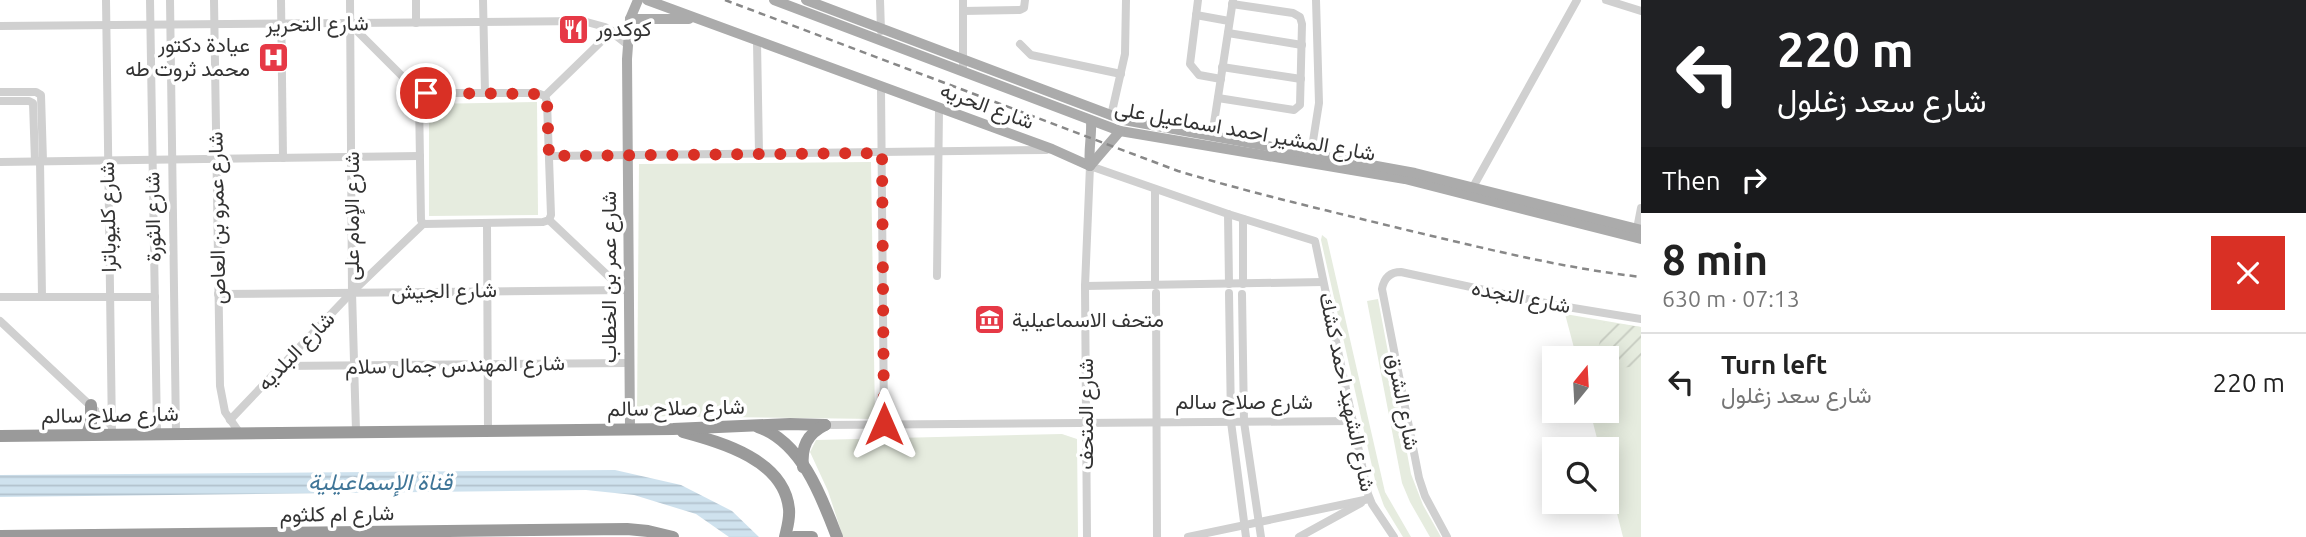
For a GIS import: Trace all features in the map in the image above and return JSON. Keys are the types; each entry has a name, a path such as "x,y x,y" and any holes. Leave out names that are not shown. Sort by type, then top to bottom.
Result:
{"highway":[{"path":"87,434 91,423 91,405"},
{"name":"شارع صلاح سالم","path":"0,436 87,434 112,430 157,433 356,432 825,425"},
{"path":"803,467 802,456 808,437 825,425"},
{"path":"755,426 779,437 788,445 826,509 837,537"},
{"path":"673,429 738,452 774,474 781,485 789,509 785,537"},
{"name":"شارع ام كلثوم","path":"0,536 627,529 673,537"},
{"path":"794,537 812,537"}],"main road":[{"name":"شارع عمر بن الخطاب","path":"630,429 625,289 628,45 630,19 638,0"},
{"name":"شارع الحريه","path":"648,0 1052,149 1090,166"},
{"name":"شارع المشير احمد اسماعيل على","path":"774,0 796,4 963,66 1111,116 1310,158"},
{"name":"شارع المشير احمد اسماعيل على","path":"806,0 880,35"},
{"path":"630,19 695,18"},
{"name":"شارع المشير احمد اسماعيل على","path":"963,66 1120,131 1396,173 1473,187 1517,202"},
{"path":"1090,166 1088,155 1091,121"},
{"path":"1090,166 1120,131"},
{"name":"شارع المشير احمد اسماعيل على","path":"1396,173 1639,234"}],"street":[{"name":"شارع كليوباترا","path":"106,0 112,430"},
{"name":"شارع الثورة","path":"150,0 157,433"},
{"name":"شارع الثورة","path":"170,0 176,433"},
{"name":"شارع عمرو بن العاص","path":"214,0 220,395 230,420 239,432"},
{"path":"281,0 283,158"},
{"name":"شارع الإمام على","path":"350,0 356,432"},
{"path":"416,0 416,23"},
{"path":"483,0 485,93"},
{"path":"880,0 880,35"},
{"path":"963,0 963,66"},
{"path":"963,11 1020,10 1024,8 1025,0"},
{"path":"1111,116 1125,47 1126,0"},
{"path":"1198,0 1189,57 1191,67 1199,75 1221,79"},
{"path":"1310,158 1319,103 1317,0"},
{"path":"1473,187 1577,0"},
{"path":"1606,0 1641,11"},
{"path":"1212,136 1233,2 1296,14 1302,21 1302,45 1300,104 1296,109 1218,98"},
{"path":"1196,15 1230,21"},
{"name":"شارع التحرير","path":"0,26 583,21 612,31 628,45"},
{"path":"350,23 421,95 423,224 549,220 625,289"},
{"path":"545,96 612,31"},
{"path":"1228,33 1302,45"},
{"path":"757,42 759,154"},
{"path":"1020,44 1031,55 1121,74"},
{"path":"1223,66 1301,79"},
{"path":"881,88 884,424"},
{"path":"0,92 41,94 39,161 42,297"},
{"path":"421,95 537,93 545,96"},
{"path":"545,96 551,215 549,220"},
{"path":"0,101 33,103 39,161"},
{"path":"937,276 939,109"},
{"path":"549,156 1052,149"},
{"path":"0,162 420,156"},
{"name":"شارع الحريه","path":"1090,166 1155,190 1315,241"},
{"name":"شارع المتحف","path":"1087,537 1085,286 1090,166"},
{"path":"1155,190 1157,537"},
{"path":"1639,234 1641,208"},
{"path":"1227,214 1231,422 1246,537"},
{"path":"1242,284 1243,219"},
{"name":"شارع البلديه","path":"230,420 352,292 423,224"},
{"path":"487,224 488,430"},
{"name":"شارع الشهيد احمد كشك","path":"1315,241 1369,499 1394,537"},
{"name":"شارع النجده","path":"1401,272 1555,305 1641,319"},
{"name":"شارع الشرق","path":"1401,272 1388,276 1382,289 1419,478 1425,496 1447,537"},
{"path":"1085,286 1229,288 1242,284 1323,282"},
{"name":"شارع الجيش","path":"218,294 625,289"},
{"path":"1242,294 1244,422 1261,537"},
{"path":"0,297 155,297"},
{"path":"0,321 91,405 112,430"},
{"path":"1230,353 1242,353"},
{"name":"شارع المهندس جمال سلام","path":"281,366 629,363"},
{"path":"156,415 166,420 175,413"},
{"name":"شارع صلاح سالم","path":"825,425 1353,421"},
{"path":"1188,537 1369,499"},
{"path":"1299,537 1369,499"}],"shaded area":[{"path":"537,102 538,215 429,216 429,104"},
{"path":"871,162 875,419 637,416 639,164"},
{"path":"1322,235 1327,239 1385,492 1411,537 1403,537 1384,506 1376,484"},
{"path":"1378,299 1411,474 1423,505 1441,537 1430,537 1402,483 1367,301"},
{"path":"1565,314 1641,327 1641,537 1623,537 1617,514 1619,437 1597,437 1593,424 1619,424 1619,346 1574,346"},
{"path":"1604,322 1641,327 1641,366 1619,368 1619,346 1599,346"},
{"path":"1062,434 1077,439 1078,537 843,537 828,491 810,452 816,440"}],"water":[{"name":"قناة الإسماعيلية","path":"615,470 681,485 732,511 759,537 729,537 696,514 634,495 586,490 0,497 0,475"}],"railway":[{"path":"725,0 1178,171 1497,251 1583,269 1641,277"}],"place":[{"name":"كوكدور","path":"573,29"},
{"name":"عيادة دكتور محمد ثروت طه","path":"273,57"},
{"name":"متحف الاسماعيلية","path":"989,320"}],"route":[{"path":"426,93 545,96 549,156 882,153 884,424"}]}
